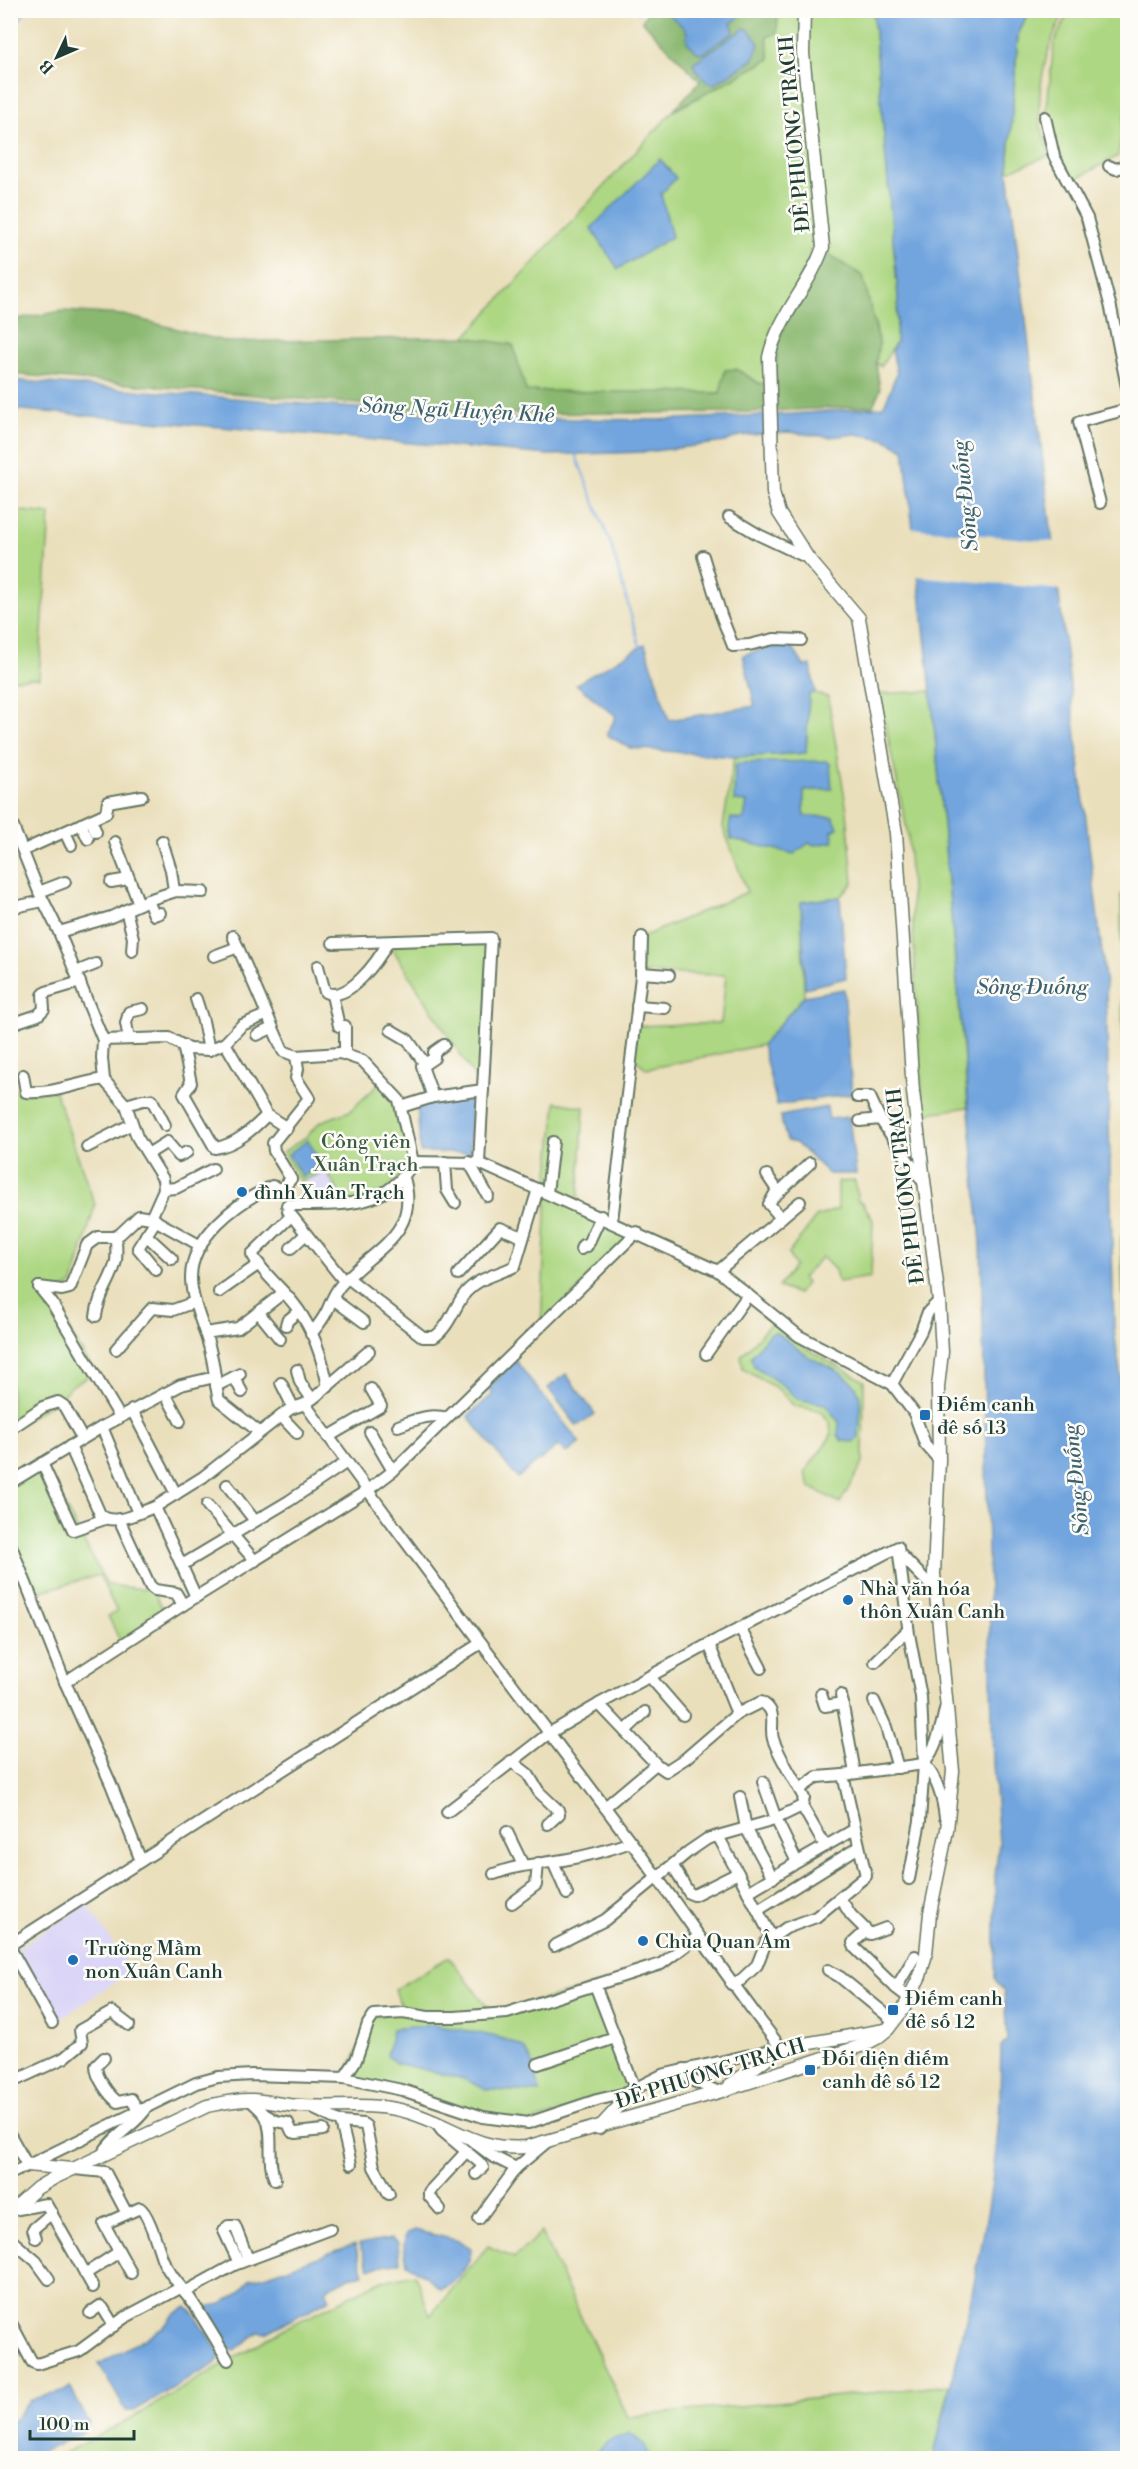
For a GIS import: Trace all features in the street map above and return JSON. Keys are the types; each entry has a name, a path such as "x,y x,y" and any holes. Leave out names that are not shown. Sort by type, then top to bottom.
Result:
{"main road":[{"name":"ĐÊ PHƯƠNG TRẠCH","path":"12,2211 37,2188 103,2153 207,2106 250,2100 309,2106 376,2107 406,2111 435,2122 468,2146 507,2149 548,2142 721,2092 864,2045 891,2025 920,1976 926,1954 930,1912 947,1830 954,1771 934,1574 939,1460 938,1387 942,1352 939,1301 913,1092 896,833 859,618 808,558 779,513 773,493 769,357 772,344 823,247 803,53 804,10"},
{"path":"721,2092 781,2048 891,2025"},
{"path":"599,2128 635,2089"},
{"path":"27,2165 74,2169"}],"street":[{"path":"1045,117 1054,156 1088,218 1111,309 1128,393"},
{"path":"1109,166 1116,169 1128,165"},
{"path":"1100,503 1079,422 1128,409"},
{"path":"729,517 759,535 808,558"},
{"path":"703,556 733,646 774,639 801,640"},
{"path":"24,850 108,812 106,805 108,802 142,796"},
{"path":"10,819 103,1040 104,1079 126,1106 132,1124 163,1179 164,1189 154,1219 138,1248 156,1270"},
{"path":"86,822 92,835"},
{"path":"65,832 71,845"},
{"path":"162,841 171,870 174,891"},
{"path":"115,842 129,879 152,913 154,915 160,913"},
{"path":"111,882 129,879"},
{"path":"10,908 41,897 66,882"},
{"path":"59,932 111,917 174,891 203,892"},
{"path":"126,910 133,938 132,951"},
{"path":"233,936 283,1050 296,1056 345,1054 363,1061 399,1100 413,1162 404,1178 386,1192 372,1199 289,1211 252,1252 259,1264 299,1311 322,1362 328,1387"},
{"path":"581,1249 583,1245 587,1246 606,1219 638,1006 642,937"},
{"path":"333,943 491,939 483,1090 474,1162 488,1196"},
{"path":"332,995 347,989 360,979 377,961 388,942"},
{"path":"214,956 238,947"},
{"path":"14,1023 38,1015 44,1008 46,992 78,977 96,964"},
{"path":"318,966 324,989 332,995 339,1026 345,1026 345,1054"},
{"path":"641,973 669,975"},
{"path":"196,999 208,1050"},
{"path":"638,1006 665,1008"},
{"path":"129,1039 127,1016 129,1012 143,1009"},
{"path":"103,1040 169,1038 189,1049 208,1050 225,1043 242,1025 266,1015"},
{"path":"257,1035 272,1028"},
{"path":"391,1030 408,1040 425,1064"},
{"path":"225,1043 267,1115 287,1128"},
{"path":"433,1097 422,1070 425,1064 434,1058 434,1052 444,1045"},
{"path":"183,1046 191,1083 184,1094 215,1148 225,1146 242,1137 267,1115"},
{"path":"282,1190 291,1179 274,1151 273,1143 309,1098 296,1078 298,1069 296,1056"},
{"path":"23,1075 26,1092 63,1090 104,1079"},
{"path":"401,1107 433,1097 483,1090"},
{"path":"857,1097 870,1097 880,1119 923,1182"},
{"path":"126,1106 143,1100 152,1100 165,1125"},
{"path":"860,1121 880,1119"},
{"path":"87,1147 132,1124"},
{"path":"148,1154 167,1142 179,1156 187,1152"},
{"path":"258,1432 219,1400 205,1334 195,1302 192,1271 201,1246 224,1216 252,1195 272,1185 282,1190 289,1211 346,1280 423,1337 434,1337 442,1330 466,1292 478,1281 488,1275 515,1266 522,1237 543,1191 553,1142"},
{"path":"413,1162 474,1162 638,1232 718,1271 799,1336 892,1384 914,1413 925,1444 939,1460"},
{"path":"445,1162 447,1190 455,1203"},
{"path":"781,1218 769,1204 810,1163"},
{"path":"164,1189 176,1188 213,1169"},
{"path":"766,1176 777,1190 776,1195"},
{"path":"311,1334 346,1280 404,1222 408,1207 404,1178"},
{"path":"718,1271 800,1202"},
{"path":"120,1417 52,1303 39,1287 62,1290 70,1288 87,1245 98,1238 116,1236 137,1216 154,1219 201,1246"},
{"path":"458,1274 500,1228 522,1237"},
{"path":"65,1682 183,1605 368,1490 393,1471 638,1232"},
{"path":"291,1248 306,1234"},
{"path":"146,1235 172,1259"},
{"path":"96,1316 99,1297 107,1286 116,1260 116,1236"},
{"path":"219,1293 259,1264"},
{"path":"52,1303 62,1290"},
{"path":"205,1334 238,1328 283,1293"},
{"path":"706,1354 748,1295"},
{"path":"333,1299 364,1322"},
{"path":"892,1384 921,1331 928,1312 939,1301"},
{"path":"116,1349 152,1308 172,1310 195,1302"},
{"path":"286,1325 286,1321 299,1311"},
{"path":"259,1313 280,1338"},
{"path":"42,1463 74,1530 105,1519 119,1519 138,1513 154,1507 217,1467 280,1416 293,1407 308,1402 328,1387 369,1351"},
{"path":"10,2174 138,2110 196,2083 218,2077 252,2075 344,2078 402,2090 483,2117 528,2123 635,2089 662,2075 781,2048 731,1984 658,1878 328,1437 308,1402 297,1370"},
{"path":"10,1483 82,1438 181,1385 216,1382 237,1375 242,1392"},
{"path":"282,1383 293,1407"},
{"path":"328,1437 381,1406 370,1389"},
{"path":"165,1393 180,1421"},
{"path":"10,1428 43,1407 58,1402 64,1406 82,1438"},
{"path":"132,1410 176,1494"},
{"path":"280,1416 297,1432"},
{"path":"398,1426 427,1416 447,1418"},
{"path":"102,1427 138,1513"},
{"path":"370,1432 393,1471"},
{"path":"70,1446 100,1514 105,1519"},
{"path":"182,1565 346,1462"},
{"path":"227,1485 255,1521"},
{"path":"207,1506 255,1561"},
{"path":"154,1507 196,1597"},
{"path":"119,1519 150,1586 155,1590 176,1593 183,1605"},
{"path":"10,1543 65,1682 111,1784 141,1861"},
{"path":"447,1812 548,1734 599,1704 709,1644 898,1547 908,1630 921,1697 924,1764 920,1821 909,1879"},
{"path":"898,1552 936,1592"},
{"path":"740,1628 761,1668"},
{"path":"875,1662 908,1630"},
{"path":"52,2023 10,1947 481,1643"},
{"path":"709,1644 737,1714"},
{"path":"650,1677 683,1715"},
{"path":"821,1694 825,1706 842,1699 855,1773"},
{"path":"874,1701 886,1727 898,1768"},
{"path":"599,1704 656,1764 666,1771 686,1758 737,1714 761,1702 767,1705 773,1718 772,1737 804,1798 802,1806 825,1846"},
{"path":"800,1789 817,1778 924,1764 939,1733 947,1702"},
{"path":"625,1731 645,1712"},
{"path":"511,1761 528,1774 539,1792 558,1810 559,1814 548,1824"},
{"path":"605,1808 656,1764"},
{"path":"924,1764 932,1772 939,1792 944,1807 947,1830"},
{"path":"731,1984 741,1980 757,1965 766,1942 786,1928 816,1917 866,1876 843,1775"},
{"path":"763,1782 776,1819 793,1852 796,1863"},
{"path":"740,1797 746,1828 773,1878"},
{"path":"554,1946 604,1920 707,1839 776,1819 802,1806"},
{"path":"748,1892 855,1829"},
{"path":"507,1832 523,1865"},
{"path":"718,1836 772,1938"},
{"path":"494,1874 513,1866 553,1862 607,1851 631,1842"},
{"path":"758,1910 859,1847"},
{"path":"553,1862 567,1894"},
{"path":"512,1903 536,1885 538,1863"},
{"path":"673,1866 691,1895"},
{"path":"681,1910 691,1895 738,1873"},
{"path":"840,1898 851,1915 870,1934 886,1928"},
{"path":"866,1931 853,1945 909,1998"},
{"path":"344,2078 356,2060 368,2024 374,2016 403,2013 428,2017 455,2017 507,2013 661,1964 699,1936"},
{"path":"896,1988 915,1956"},
{"path":"828,1970 840,1977 891,2025"},
{"path":"595,1985 635,2089"},
{"path":"10,2083 64,2058 82,2043 80,2030 112,2012 129,2025"},
{"path":"538,2064 615,2038"},
{"path":"104,2058 96,2066 96,2072 113,2098 118,2102 131,2099 138,2110"},
{"path":"684,2069 689,2079 721,2092"},
{"path":"250,2100 266,2115 276,2121 288,2123 292,2132 323,2130"},
{"path":"103,2153 141,2117 149,2105"},
{"path":"309,2106 341,2122 366,2126 374,2167 390,2194"},
{"path":"266,2115 269,2127 270,2169 274,2180"},
{"path":"341,2122 351,2164"},
{"path":"10,2135 27,2165"},
{"path":"479,2219 516,2168 548,2142"},
{"path":"468,2146 516,2168"},
{"path":"468,2146 483,2167 476,2174"},
{"path":"440,2209 429,2196 429,2192 468,2146"},
{"path":"74,2169 105,2172 126,2212"},
{"path":"12,2211 46,2204 93,2286"},
{"path":"131,2273 104,2224 126,2212 140,2208 144,2210 163,2259 228,2360"},
{"path":"36,2238 33,2229 52,2213"},
{"path":"10,2321 35,2364 63,2357 79,2351 114,2326 182,2290 243,2261 330,2229"},
{"path":"10,2240 36,2261 49,2279"},
{"path":"85,2274 119,2252"},
{"path":"90,2313 100,2306 114,2326"}],"shaded area":[{"path":"326,1171 346,1204 309,1202 300,1182"},
{"name":"Trường Mầm non Xuân Canh","path":"87,1904 131,1971 57,2021 16,1949"}],"green space":[{"path":"648,11 778,11 777,33 767,37 770,59 673,111 700,81 642,21"},
{"path":"778,11 873,11 898,296 896,342 881,367 876,362 879,343 875,322 839,262 822,251 777,352 776,381 760,384 736,369 720,393 526,391 513,345 465,337 673,111 769,59 767,37 777,33"},
{"path":"1030,11 1065,11 1049,49 1040,91 1041,124 1051,155 1008,171 1018,35"},
{"path":"1069,11 1127,11 1127,114 1124,118 1118,156 1072,181 1056,156 1046,116 1054,43"},
{"path":"822,251 863,276 879,343 876,362 880,390 873,406 747,412 476,414 11,374 11,320 63,311 123,315 228,342 465,337 513,345 526,391 720,393 725,370 736,369 760,384 776,380 779,338"},
{"path":"11,510 50,514 39,678 11,679"},
{"path":"931,691 968,1107 923,1114 908,835 879,694"},
{"path":"809,693 828,697 847,811 853,883 840,897 801,902 804,996 762,1045 647,1069 631,1056 635,1026 721,1023 726,975 641,973 642,937 747,892 723,827 734,757 806,753"},
{"path":"1128,894 1127,1103 1123,1076 1121,895"},
{"path":"491,938 483,1090 388,942"},
{"name":"Công viên Xuân Trạch","path":"382,1081 399,1100 413,1162 386,1192 346,1204 326,1171 300,1182 283,1152 306,1137 320,1122 350,1111"},
{"path":"11,1089 26,1092 55,1091 95,1205 73,1284 62,1290 52,1302 95,1373 74,1384 55,1402 11,1429"},
{"path":"556,1102 584,1107 578,1206 637,1232 541,1326 547,1193"},
{"path":"855,1181 858,1201 862,1202 873,1220 871,1277 838,1282 835,1270 822,1257 802,1278 806,1283 798,1294 778,1287 795,1266 788,1254 816,1217 838,1209 838,1182"},
{"path":"1127,1215 1127,1359 1121,1239"},
{"path":"773,1321 805,1348 864,1381 863,1463 840,1503 810,1487 805,1472 831,1436 830,1423 821,1411 794,1406 778,1389 743,1369 741,1356"},
{"path":"42,1463 107,1585 153,1590 166,1616 122,1645 108,1616 117,1612 99,1575 31,1594 11,1543 11,1483"},
{"path":"449,1957 493,2014 595,1985 635,2089 528,2123 344,2078 374,2015 403,2013 395,1989"},
{"path":"541,2232 628,2417 950,2385 933,2458 55,2458 130,2419 285,2328 378,2282 415,2274 430,2316 488,2246 514,2258"}],"water":[{"path":"665,11 745,11 731,24 734,29 733,33 703,53 698,53 687,42 685,29"},
{"name":"Sông Đuống","path":"873,11 1029,11 1018,35 1008,171 1106,986 1114,1330 1128,1425 1127,2458 933,2458 980,2254 999,2120 1001,2047 1007,2041 1004,1992 995,1979 995,1875 999,1843 993,1764 981,1244 931,691 904,449 884,439 856,434 829,437 788,432 739,436 725,442 646,452 549,455 11,409 10,380 479,418 656,420 793,414 882,407 897,374 892,350 896,342 898,296"},
{"path":"745,28 759,44 753,60 714,84 704,79 693,63"},
{"path":"660,159 676,178 661,194 672,237 618,269 591,228"},
{"path":"645,644 669,720 755,706 743,655 791,645 804,666 811,665 815,693 809,694 806,753 734,757 630,748 607,735 616,716 576,684"},
{"path":"826,761 830,764 832,789 804,791 804,816 833,817 838,828 832,831 834,842 815,845 809,843 794,854 731,839 729,827 731,818 740,820 744,818 747,802 734,801 735,767 738,763"},
{"path":"840,897 846,978 805,988 801,902"},
{"path":"844,989 852,1094 777,1105 762,1045 804,996"},
{"path":"473,1095 470,1153 420,1152 417,1104"},
{"path":"827,1107 829,1119 849,1117 856,1174 829,1174 796,1143 787,1141 780,1116"},
{"path":"308,1140 322,1165 302,1177 288,1154"},
{"path":"775,1332 811,1358 845,1376 856,1387 860,1404 859,1438 853,1442 842,1441 838,1435 839,1422 825,1404 797,1399 785,1387 754,1366 751,1357 769,1334"},
{"path":"515,1360 580,1443 567,1453 558,1446 517,1478 468,1416 493,1394 489,1388"},
{"path":"566,1374 595,1414 577,1426 548,1388"},
{"path":"431,2025 493,2036 523,2048 532,2063 540,2092 487,2090 464,2079 396,2063 387,2056 392,2029"},
{"path":"415,2230 459,2241 471,2248 466,2267 457,2279 446,2287 440,2289 426,2276 407,2264 404,2246 406,2234"},
{"path":"392,2238 398,2243 400,2262 369,2268 359,2244"},
{"path":"355,2244 364,2274 349,2277 326,2289 330,2299 266,2333 259,2332 233,2351 203,2311 206,2307 222,2304 242,2290 250,2279 265,2276"},
{"path":"187,2307 195,2315 221,2356 215,2364 133,2411 126,2411 99,2364 163,2328 173,2315"},
{"path":"70,2387 89,2423 83,2432 31,2458 11,2458 11,2421 30,2401"},
{"path":"630,2433 643,2444 652,2458 593,2458 593,2455 610,2440"}],"pier":[{"path":"910,528 1056,542 1062,590 916,576"}],"waterway":[{"path":"10,17 15,10"},
{"path":"10,32 27,10"},
{"path":"636,10 639,13"},
{"path":"575,453 611,545 640,647"}],"place":[{"name":"đình Xuân Trạch","path":"242,1192"},
{"name":"Điếm canh đê số 13","path":"925,1415"},
{"name":"Nhà văn hóa thôn Xuân Canh","path":"848,1600"},
{"name":"Chùa Quan Âm","path":"643,1941"},
{"name":"Trường Mầm non Xuân Canh","path":"73,1960"},
{"name":"Điếm canh đê số 12","path":"893,2010"},
{"name":"Đối diện điếm canh đê số 12","path":"810,2070"}],"water label":[{"name":"Sông Ngũ Huyện Khê","path":"457,410"}]}
